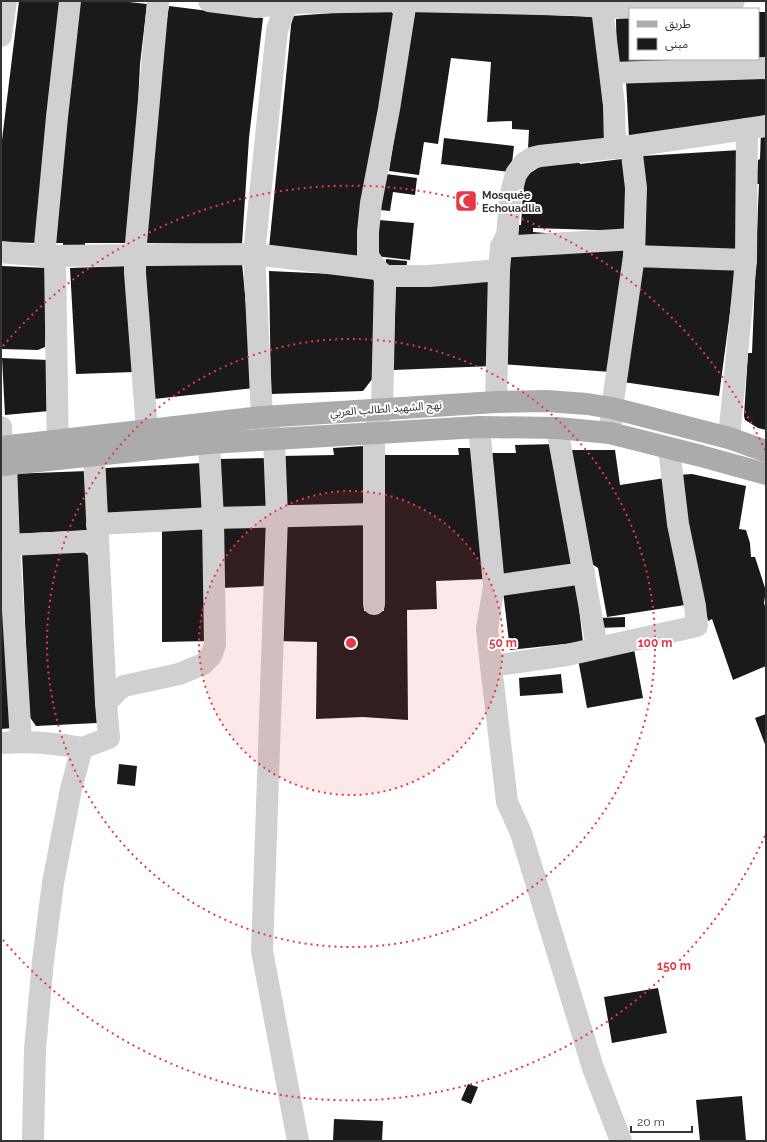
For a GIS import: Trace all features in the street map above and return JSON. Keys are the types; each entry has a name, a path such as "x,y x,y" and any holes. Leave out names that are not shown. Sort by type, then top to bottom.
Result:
{"main road":[{"name":"نهج الشهيد الطالب العربي","path":"2,450 58,449 147,430 262,417 496,402 547,402 580,403 612,408 728,438 766,451"},
{"name":"نهج الشهيد الطالب العربي","path":"58,449 94,456 209,442 274,440 479,427 557,428 610,433 766,474"}],"street":[{"path":"1,36 6,1"},
{"path":"58,449 49,256 56,125 70,1"},
{"path":"147,430 135,274 135,254 158,1"},
{"path":"209,1 256,7 288,2 406,1 588,5 734,1"},
{"path":"374,604 374,433 382,409 381,273 368,256 368,232 370,203 389,109 406,1"},
{"path":"288,2 277,30 254,254 262,417 274,440 277,516 262,951 298,1141"},
{"path":"588,5 611,73 614,105 623,147 636,188 634,248 612,408 610,433"},
{"path":"611,73 766,68"},
{"path":"496,402 498,270 500,247 507,235 512,185 516,174 524,163 532,158 540,156 623,147 756,127 746,260 728,438"},
{"path":"500,247 634,248 746,260"},
{"path":"1,252 49,256 254,254 381,273 429,276 498,270"},
{"path":"479,427 494,586 487,629 507,802 521,833 593,1068 621,1141"},
{"path":"557,428 597,647"},
{"path":"106,703 124,686 178,674 203,664 211,656 215,645 213,518 209,442"},
{"path":"491,666 566,655 697,626 678,524 669,448"},
{"path":"2,450 9,545 11,742 71,745 82,748 108,738 94,456"},
{"path":"9,545 213,518 374,514"},
{"path":"494,586 584,573"},
{"path":"33,1141 35,1049 43,961 53,883 60,844 71,789 82,748"}],"building":[{"path":"19,1 63,1 37,243 1,242 1,148"},
{"path":"78,1 120,1 147,4 140,64 131,243 85,243 85,261 63,260 63,243 54,243"},
{"path":"169,6 263,18 249,138 242,244 144,243 161,54"},
{"path":"388,9 398,18 356,260 269,248 292,16"},
{"path":"415,9 594,17 607,142 528,149 529,130 512,129 512,121 487,122 491,62 451,58 438,144 424,142 419,175 389,171"},
{"path":"759,12 766,12 766,63 617,68 616,19 629,18 629,60 759,60"},
{"path":"766,74 766,120 629,138 626,80"},
{"path":"766,130 766,430 758,428 745,420 744,416 748,353 752,353 759,184 756,184 758,160 760,159 761,131"},
{"path":"444,138 514,146 511,172 441,164"},
{"path":"740,150 738,253 643,250 642,156"},
{"path":"622,159 630,177 628,231 533,228 533,232 571,235 518,240 519,225 521,225 524,177 547,162 578,161 580,164"},
{"path":"386,174 417,178 415,195 393,192 390,211 380,210"},
{"path":"379,220 414,223 410,260 375,256"},
{"path":"627,249 611,372 501,364 506,255"},
{"path":"386,259 407,261 406,277 385,276"},
{"path":"242,263 254,388 154,399 139,266"},
{"path":"640,264 736,267 719,396 623,382"},
{"path":"2,266 48,268 45,347 38,350 1,349"},
{"path":"128,266 134,372 76,374 70,268"},
{"path":"269,271 376,276 373,378 363,391 271,394"},
{"path":"495,279 493,366 393,370 396,283"},
{"path":"2,358 48,360 49,411 5,415"},
{"path":"556,444 576,568 501,577 488,453 516,453 515,445"},
{"path":"364,446 367,504 282,506 281,456 334,455 333,448"},
{"path":"458,448 475,448 486,579 436,581 437,609 407,610 408,720 363,717 316,719 317,642 278,641 280,522 364,521 364,611 384,611 381,455 459,455"},
{"path":"567,450 615,450 620,485 665,478 685,605 607,617 598,568 589,562"},
{"path":"271,458 272,511 220,513 218,459"},
{"path":"203,463 206,513 107,518 105,468"},
{"path":"87,471 89,530 13,534 10,474"},
{"path":"692,474 746,486 739,529 746,530 750,543 751,557 755,557 766,591 764,603 766,610 766,666 733,680 712,619 708,621 677,475"},
{"path":"268,521 267,586 222,588 220,522"},
{"path":"207,523 209,641 162,642 162,525"},
{"path":"82,550 90,557 97,723 36,726 29,716 22,552"},
{"path":"576,583 583,642 510,650 503,591"},
{"path":"1,603 8,603 13,728 1,729"},
{"path":"625,617 625,627 599,628 599,618"},
{"path":"634,649 643,698 587,708 578,659"},
{"path":"561,674 563,693 520,696 519,678"},
{"path":"766,714 766,747 755,718"},
{"path":"119,764 137,766 135,786 117,784"},
{"path":"658,988 667,1033 612,1043 604,997"},
{"path":"468,1084 478,1087 471,1104 461,1100"},
{"path":"742,1096 746,1141 700,1141 696,1100"},
{"path":"334,1119 383,1121 382,1141 333,1141"}],"place":[{"name":"Mosquée Echouadlia","path":"466,201"}]}
